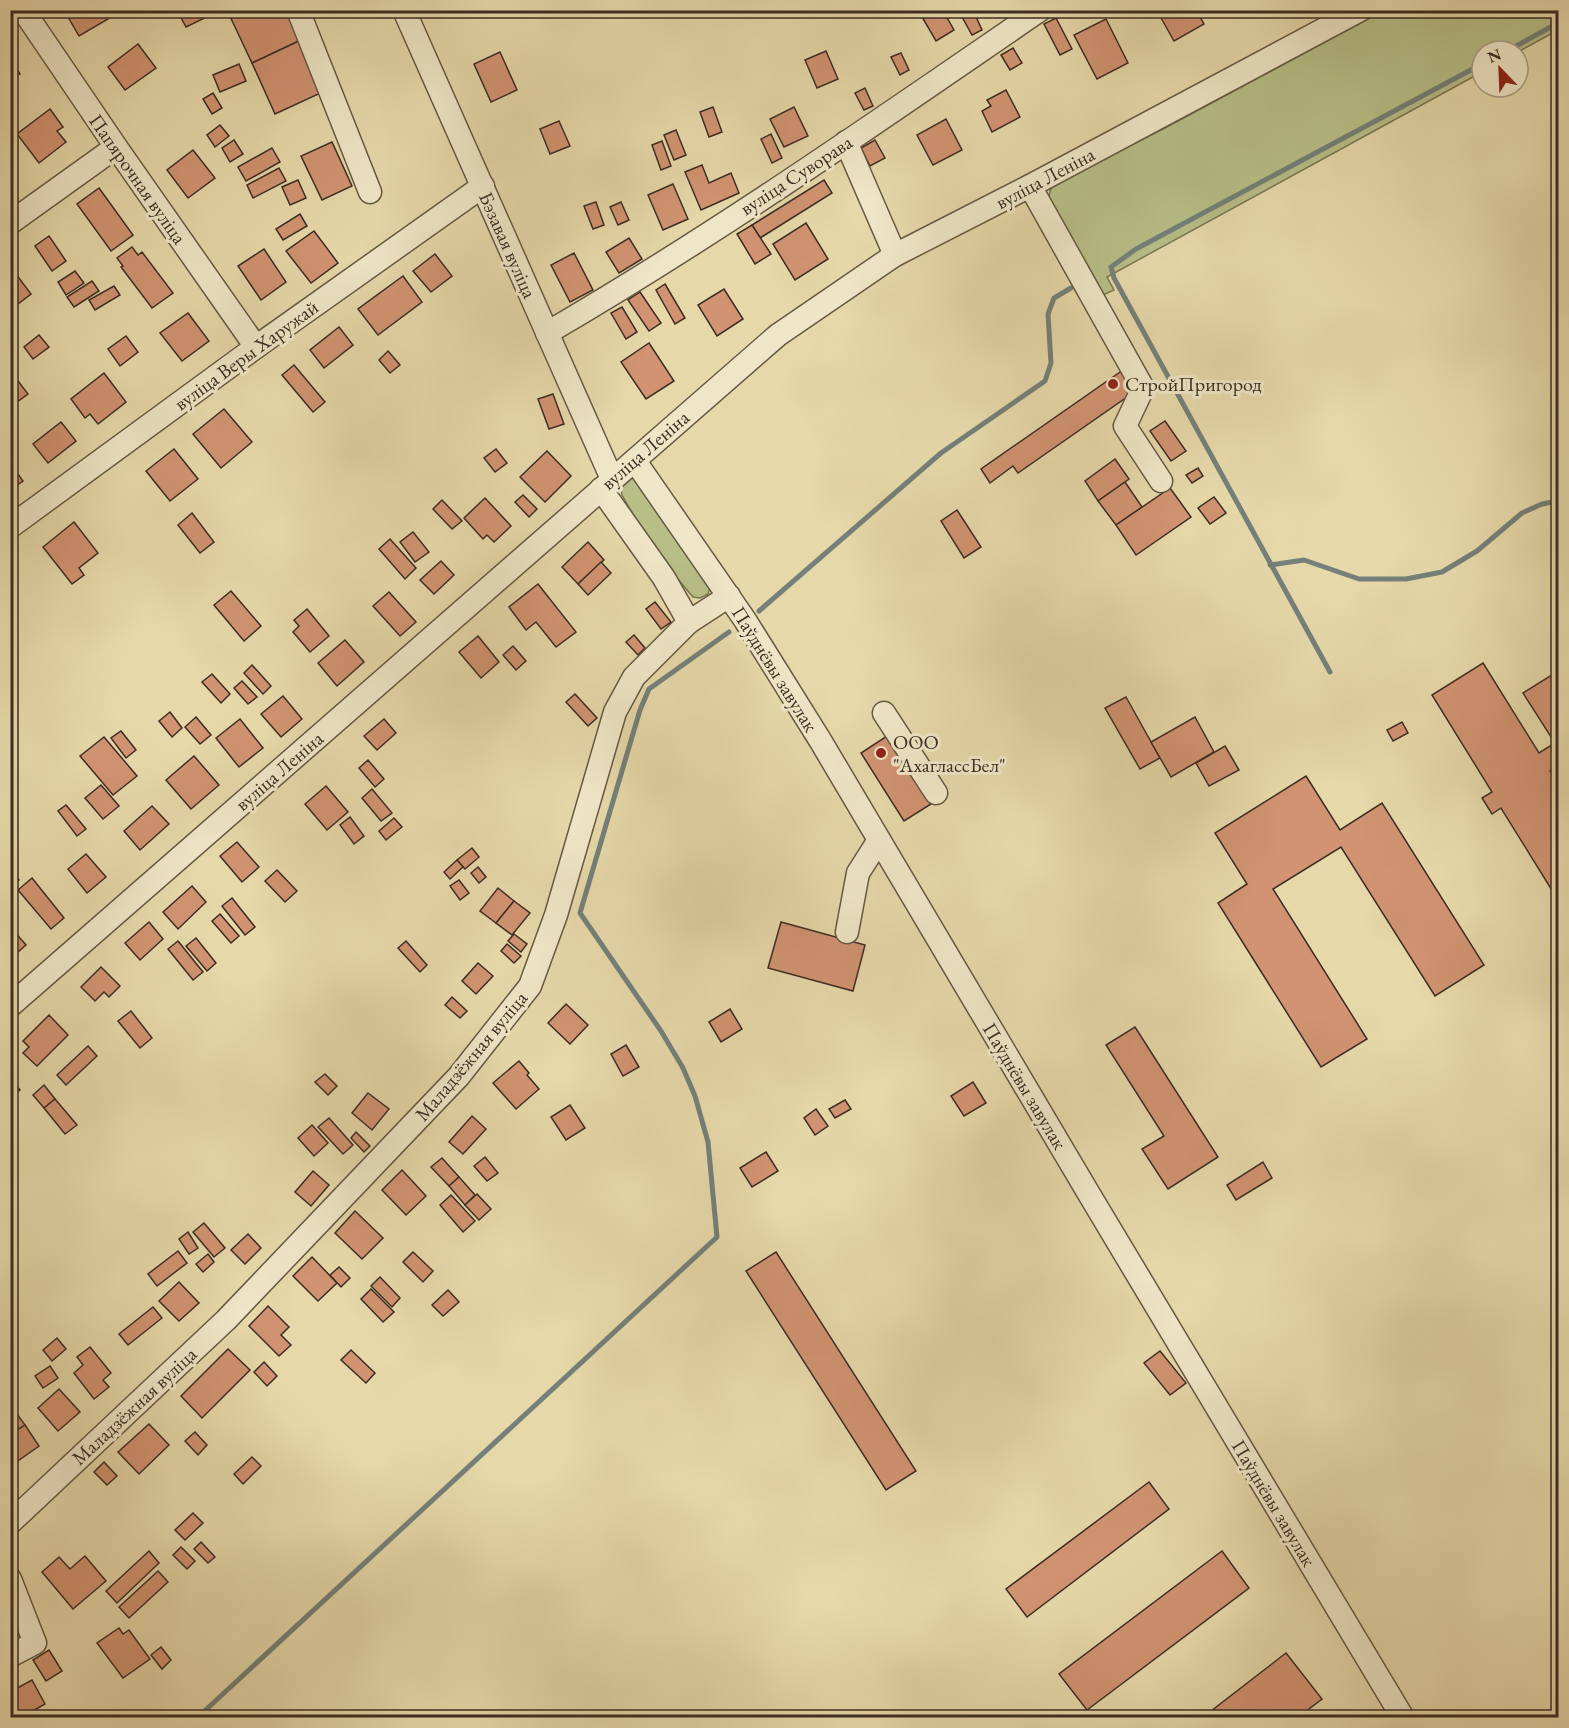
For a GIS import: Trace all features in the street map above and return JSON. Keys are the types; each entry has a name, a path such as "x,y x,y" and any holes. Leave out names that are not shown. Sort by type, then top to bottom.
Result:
{"street":[{"name":"Папярочная вуліца","path":"23,10 256,347"},
{"path":"298,10 370,192"},
{"name":"Бэзавая вуліца","path":"404,10 547,333 607,484"},
{"name":"вуліца Суворава","path":"547,333 629,285 846,142 1040,10"},
{"name":"вуліца Леніна","path":"10,1006 778,335 895,255 1030,186 1360,10"},
{"path":"846,142 895,255"},
{"path":"10,223 116,147"},
{"name":"вуліца Веры Харужай","path":"10,527 256,347 483,186"},
{"path":"1030,186 1143,388 1125,426 1161,481"},
{"name":"Паўднёвы завулак","path":"635,461 729,596 820,740 1403,1718"},
{"path":"607,484 689,622"},
{"name":"Маладзёжная вуліца","path":"10,1523 226,1320 459,1076 530,986 556,915 615,712 634,677 689,622 729,596"},
{"path":"884,713 936,793"},
{"path":"847,932 858,873 879,840"},
{"path":"10,1579 35,1643 10,1656"}],"green space":[{"path":"1383,11 1558,11 1558,30 1530,45 1530,39 1470,39 1470,79 1107,277 1114,290 1103,295 1048,201 1050,191 1054,184 1167,127"},
{"path":"632,478 638,478 711,585 708,594 700,598 693,597 654,551 622,495 621,488"}],"building":[{"path":"64,10 103,10 108,19 79,36"},
{"path":"211,10 213,14 186,27 178,12"},
{"path":"227,10 287,10 301,40 252,63"},
{"path":"918,10 950,10 945,14 954,30 936,41"},
{"path":"973,10 982,30 972,35 961,15"},
{"path":"1170,10 1196,10 1204,24 1174,41 1160,16"},
{"path":"1056,18 1072,49 1060,55 1044,24"},
{"path":"1106,19 1128,63 1097,79 1074,35"},
{"path":"301,40 325,91 275,114 252,63"},
{"path":"138,44 156,68 125,90 108,67"},
{"path":"1013,48 1022,63 1010,70 1001,55"},
{"path":"826,51 838,79 817,88 805,60"},
{"path":"500,52 517,90 491,102 474,64"},
{"path":"901,53 909,70 900,75 891,57"},
{"path":"10,57 20,74 10,79"},
{"path":"239,64 246,81 220,92 213,75"},
{"path":"865,88 873,106 864,110 855,93"},
{"path":"1006,90 1020,117 992,132 982,111 991,106 987,100"},
{"path":"213,93 222,108 212,114 203,99"},
{"path":"713,107 722,132 709,137 700,112"},
{"path":"794,107 808,136 784,147 770,119"},
{"path":"50,109 63,127 57,131 66,142 39,163 17,134"},
{"path":"946,119 962,150 933,165 917,135"},
{"path":"559,121 570,146 550,154 540,129"},
{"path":"220,125 229,136 215,147 207,135"},
{"path":"676,130 686,155 674,160 664,135"},
{"path":"771,134 782,158 772,163 761,139"},
{"path":"234,140 243,154 230,162 222,148"},
{"path":"875,140 885,158 870,166 861,148"},
{"path":"662,141 671,166 661,170 652,145"},
{"path":"332,142 352,186 322,200 301,156"},
{"path":"272,148 280,162 246,181 238,167"},
{"path":"193,150 215,178 188,198 167,170"},
{"path":"702,165 709,183 731,173 739,193 701,210 685,172"},
{"path":"279,168 286,181 253,198 247,185"},
{"path":"298,180 306,198 290,205 282,187"},
{"path":"824,180 832,193 760,238 752,225"},
{"path":"673,184 688,219 663,230 648,195"},
{"path":"99,188 133,235 111,251 77,204"},
{"path":"596,202 604,225 593,229 584,206"},
{"path":"621,202 629,220 618,225 610,207"},
{"path":"300,214 307,226 283,240 276,229"},
{"path":"806,223 828,259 795,280 773,244"},
{"path":"752,225 771,254 755,264 737,234"},
{"path":"314,231 338,263 311,283 286,251"},
{"path":"49,236 66,261 52,271 35,246"},
{"path":"629,238 642,259 619,273 606,252"},
{"path":"132,247 138,255 142,252 173,293 152,308 121,267 123,266 117,258"},
{"path":"264,249 286,282 261,300 238,266"},
{"path":"574,253 593,290 570,302 551,265"},
{"path":"435,254 452,276 431,292 413,271"},
{"path":"10,266 31,294 10,310"},
{"path":"75,271 84,283 66,295 58,282"},
{"path":"403,276 422,302 378,335 358,309"},
{"path":"92,281 99,291 74,307 67,297"},
{"path":"665,284 685,318 675,324 656,290"},
{"path":"114,286 120,295 95,310 89,300"},
{"path":"724,289 743,319 717,336 698,305"},
{"path":"640,292 661,323 649,331 628,300"},
{"path":"622,307 637,332 626,339 611,313"},
{"path":"188,313 209,341 182,361 160,333"},
{"path":"339,327 353,345 324,368 310,350"},
{"path":"39,335 49,347 33,359 24,347"},
{"path":"126,336 138,352 120,366 108,349"},
{"path":"649,343 674,381 646,399 621,362"},
{"path":"388,351 400,365 390,373 379,360"},
{"path":"294,365 325,402 313,412 282,375"},
{"path":"1123,370 1137,390 1018,473 1013,466 990,483 981,469"},
{"path":"104,373 126,402 98,424 90,414 85,418 71,399"},
{"path":"18,381 28,394 10,407 10,386"},
{"path":"553,394 564,424 549,429 538,399"},
{"path":"224,409 252,442 221,468 193,434"},
{"path":"1165,421 1186,451 1171,461 1150,431"},
{"path":"61,422 76,441 48,463 33,444"},
{"path":"174,449 198,479 170,501 146,471"},
{"path":"496,449 507,463 495,472 484,458"},
{"path":"547,451 571,476 545,502 520,477"},
{"path":"1115,459 1129,479 1098,501 1085,481"},
{"path":"10,463 23,481 10,490"},
{"path":"1198,468 1203,476 1192,483 1186,475"},
{"path":"1125,482 1142,507 1116,525 1098,501"},
{"path":"1170,488 1191,517 1136,555 1116,525"},
{"path":"523,495 537,509 529,517 515,502"},
{"path":"1214,497 1226,513 1210,524 1198,508"},
{"path":"485,498 511,526 494,542 487,535 483,539 464,518"},
{"path":"442,500 462,521 452,529 433,509"},
{"path":"957,510 981,547 964,558 941,521"},
{"path":"192,513 214,542 200,553 178,525"},
{"path":"74,522 98,553 79,568 84,575 72,584 43,547"},
{"path":"413,532 429,552 415,562 400,542"},
{"path":"390,539 416,568 405,579 379,549"},
{"path":"588,542 604,560 578,584 562,567"},
{"path":"441,561 454,575 434,594 420,580"},
{"path":"601,562 611,573 588,595 578,584"},
{"path":"538,584 576,632 556,647 536,622 526,630 509,607"},
{"path":"231,591 261,626 244,641 214,605"},
{"path":"389,592 416,622 400,636 373,606"},
{"path":"655,602 671,622 661,629 646,609"},
{"path":"307,609 329,636 310,652 293,632 299,626 294,620"},
{"path":"634,635 645,648 638,655 626,642"},
{"path":"478,636 499,662 481,678 459,652"},
{"path":"345,640 364,662 337,686 318,663"},
{"path":"513,646 526,661 516,670 503,655"},
{"path":"1483,663 1539,753 1555,743 1523,693 1558,671 1558,766 1550,771 1558,785 1558,900 1501,808 1492,814 1482,798 1492,792 1432,695"},
{"path":"252,665 271,686 263,694 244,673"},
{"path":"212,674 230,694 221,703 202,682"},
{"path":"242,681 257,697 248,704 234,688"},
{"path":"575,694 597,718 588,726 566,702"},
{"path":"283,696 302,719 281,737 261,714"},
{"path":"1126,697 1160,758 1140,769 1105,708"},
{"path":"170,712 182,728 172,737 159,721"},
{"path":"196,717 211,735 200,744 185,727"},
{"path":"1195,717 1214,752 1171,777 1151,742"},
{"path":"240,719 263,748 239,767 216,738"},
{"path":"384,719 396,733 377,750 364,736"},
{"path":"1402,722 1408,733 1393,741 1387,730"},
{"path":"121,731 136,750 126,758 111,738"},
{"path":"887,736 931,804 904,821 861,753"},
{"path":"104,737 137,776 113,795 80,756"},
{"path":"1225,746 1239,770 1209,786 1196,763"},
{"path":"194,756 219,785 191,809 166,780"},
{"path":"368,760 384,779 375,787 359,768"},
{"path":"1306,776 1340,830 1382,803 1484,965 1435,996 1341,847 1273,889 1367,1039 1321,1067 1218,903 1247,884 1215,833"},
{"path":"101,785 119,806 103,819 85,798"},
{"path":"326,786 348,812 327,830 305,804"},
{"path":"372,789 392,813 381,821 362,798"},
{"path":"66,805 86,829 77,836 58,811"},
{"path":"152,806 169,824 140,850 124,831"},
{"path":"350,817 364,836 354,844 340,825"},
{"path":"394,818 402,827 386,840 379,831"},
{"path":"237,842 259,867 242,882 220,856"},
{"path":"472,848 479,857 465,869 457,860"},
{"path":"86,854 106,877 87,893 68,869"},
{"path":"457,860 463,867 450,879 444,872"},
{"path":"478,867 486,877 479,883 471,873"},
{"path":"10,870 19,880 10,888"},
{"path":"277,870 297,891 285,902 265,881"},
{"path":"32,878 64,918 51,929 18,890"},
{"path":"459,880 469,893 460,900 450,886"},
{"path":"192,886 206,902 178,929 163,912"},
{"path":"498,888 514,901 496,923 480,911"},
{"path":"232,898 255,927 245,935 222,906"},
{"path":"514,901 530,913 512,935 496,923"},
{"path":"220,914 239,936 231,943 212,921"},
{"path":"149,922 163,939 140,960 125,943"},
{"path":"781,922 865,945 853,991 768,968"},
{"path":"13,930 26,945 10,959 10,933"},
{"path":"514,934 527,944 521,952 508,941"},
{"path":"196,938 216,963 207,971 186,946"},
{"path":"178,941 203,972 193,980 168,949"},
{"path":"406,941 427,965 420,972 398,948"},
{"path":"507,944 521,956 514,963 501,951"},
{"path":"478,963 493,976 476,994 462,981"},
{"path":"101,967 120,986 109,997 104,992 95,1001 81,987"},
{"path":"452,997 467,1011 460,1018 445,1005"},
{"path":"566,1004 588,1025 570,1044 548,1023"},
{"path":"730,1009 742,1029 721,1042 709,1022"},
{"path":"131,1011 152,1038 140,1048 118,1021"},
{"path":"49,1015 68,1035 37,1066 23,1053 29,1047 23,1041"},
{"path":"1135,1027 1218,1157 1168,1189 1142,1149 1164,1136 1106,1045"},
{"path":"626,1045 639,1067 623,1076 611,1054"},
{"path":"88,1046 97,1056 66,1085 57,1075"},
{"path":"519,1061 539,1089 516,1109 493,1083"},
{"path":"325,1074 337,1086 328,1095 315,1082"},
{"path":"10,1079 20,1090 10,1098"},
{"path":"973,1082 986,1103 964,1116 951,1096"},
{"path":"44,1085 55,1099 44,1108 33,1095"},
{"path":"368,1093 389,1109 372,1130 352,1113"},
{"path":"55,1099 77,1125 65,1134 44,1108"},
{"path":"845,1100 851,1109 835,1118 829,1109"},
{"path":"570,1105 585,1128 566,1140 551,1117"},
{"path":"816,1109 828,1126 815,1135 804,1118"},
{"path":"472,1116 486,1129 463,1154 449,1142"},
{"path":"329,1118 353,1145 343,1154 318,1127"},
{"path":"312,1125 328,1143 314,1156 298,1138"},
{"path":"356,1132 370,1146 364,1152 351,1138"},
{"path":"766,1152 778,1171 752,1187 740,1168"},
{"path":"485,1157 498,1173 487,1181 474,1166"},
{"path":"442,1158 459,1177 449,1186 431,1167"},
{"path":"1263,1162 1272,1178 1236,1200 1227,1185"},
{"path":"402,1170 426,1196 406,1215 382,1190"},
{"path":"313,1171 329,1185 311,1206 295,1192"},
{"path":"459,1177 475,1195 465,1205 449,1186"},
{"path":"477,1194 491,1209 479,1220 465,1205"},
{"path":"451,1195 475,1221 463,1232 440,1205"},
{"path":"355,1211 383,1238 362,1259 335,1233"},
{"path":"204,1223 225,1248 214,1257 193,1232"},
{"path":"188,1232 198,1248 189,1254 179,1239"},
{"path":"248,1234 261,1248 245,1264 231,1250"},
{"path":"178,1251 187,1263 157,1286 148,1274"},
{"path":"413,1252 433,1271 423,1282 403,1262"},
{"path":"776,1252 916,1471 886,1490 746,1271"},
{"path":"208,1254 214,1262 203,1272 196,1264"},
{"path":"312,1257 337,1283 318,1301 293,1276"},
{"path":"339,1267 350,1278 341,1287 330,1275"},
{"path":"380,1277 400,1298 392,1307 371,1286"},
{"path":"179,1282 199,1303 179,1321 159,1301"},
{"path":"371,1289 394,1312 383,1322 361,1299"},
{"path":"448,1290 459,1302 443,1316 432,1305"},
{"path":"268,1306 289,1327 281,1335 291,1345 279,1356 249,1326"},
{"path":"153,1307 162,1318 128,1345 119,1334"},
{"path":"57,1338 66,1349 52,1361 43,1350"},
{"path":"90,1347 111,1373 103,1380 109,1387 94,1399 74,1373 83,1365 77,1357"},
{"path":"228,1349 250,1370 202,1418 181,1396"},
{"path":"351,1350 375,1373 366,1383 341,1360"},
{"path":"1160,1351 1186,1383 1170,1395 1144,1363"},
{"path":"264,1362 277,1376 267,1386 254,1372"},
{"path":"50,1366 58,1378 43,1388 35,1376"},
{"path":"59,1389 80,1412 58,1431 38,1408"},
{"path":"17,1414 25,1425 10,1435 10,1417"},
{"path":"149,1424 169,1445 139,1474 118,1452"},
{"path":"25,1425 39,1446 12,1465 10,1435"},
{"path":"195,1432 207,1445 198,1455 185,1441"},
{"path":"252,1457 261,1466 243,1484 234,1474"},
{"path":"104,1462 117,1476 107,1485 94,1472"},
{"path":"1149,1482 1169,1509 1027,1617 1006,1589"},
{"path":"193,1513 203,1523 185,1540 175,1530"},
{"path":"201,1542 215,1557 208,1563 194,1549"},
{"path":"181,1547 195,1561 187,1569 173,1555"},
{"path":"149,1551 159,1563 117,1603 106,1591"},
{"path":"1222,1551 1249,1588 1087,1710 1059,1674"},
{"path":"85,1556 106,1581 73,1609 42,1572 59,1557 70,1569"},
{"path":"158,1571 168,1582 129,1618 119,1607"},
{"path":"119,1628 123,1634 129,1630 150,1659 123,1678 97,1643"},
{"path":"161,1647 171,1660 162,1669 151,1655"},
{"path":"49,1650 62,1671 46,1681 33,1660"},
{"path":"1286,1653 1322,1699 1297,1718 1202,1718"},
{"path":"32,1680 45,1704 21,1718 10,1718 10,1692"}],"waterway":[{"path":"1529,39 1558,23"},
{"path":"1330,672 1114,278 1111,267 1136,249 1470,70"},
{"path":"759,611 941,453 1045,381 1051,363 1048,314 1054,298 1071,288"},
{"path":"1270,565 1304,560 1359,579 1406,579 1442,572 1477,551 1522,513 1542,504 1558,501"},
{"path":"197,1718 717,1237 708,1142 695,1096 683,1068 661,1031 580,913 640,710 649,689 729,632"}],"place":[{"name":"СтройПригород","path":"1113,384"},
{"name":"ООО \"АхаглассБел\"","path":"881,753"}]}
